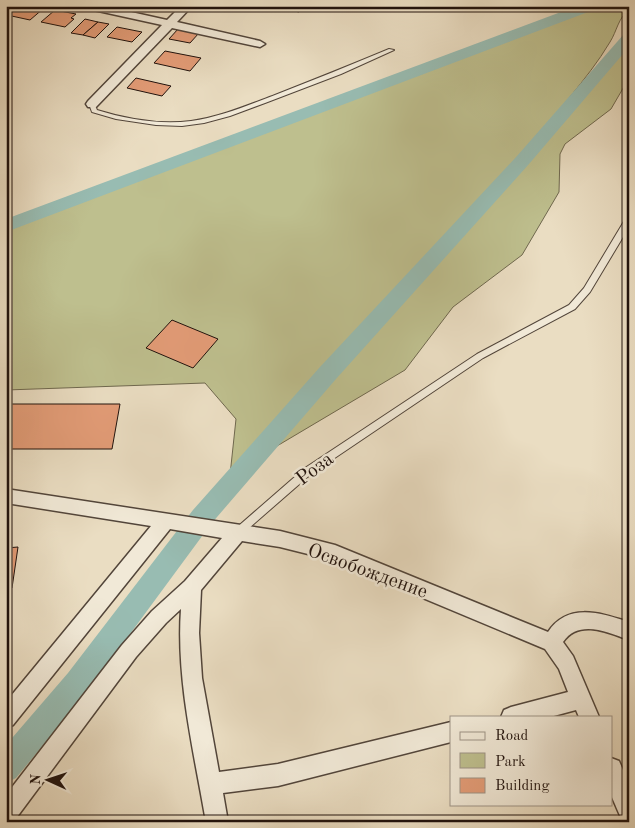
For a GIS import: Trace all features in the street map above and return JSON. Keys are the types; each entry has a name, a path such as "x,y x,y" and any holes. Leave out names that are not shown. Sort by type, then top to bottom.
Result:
{"street":[{"path":"89,6 260,44"},
{"path":"92,104 187,6"},
{"name":"Освобождение","path":"6,496 280,539 335,553 552,643"},
{"path":"6,718 165,522"},
{"name":"Роза","path":"6,813 129,651 159,617 192,587 238,532"},
{"path":"192,587 189,633 192,678 217,822"},
{"path":"519,716 585,708 566,663 552,643 564,626 580,620 602,623 629,631"},
{"path":"210,784 278,775 450,732"},
{"path":"612,771 629,810"}],"lane":[{"path":"92,104 94,111 121,118 190,124 258,104 391,50"},
{"name":"Роза","path":"238,532 308,471 480,356 572,307 588,290 629,220"}],"green space":[{"path":"591,6 629,6 629,10 620,21 601,56 549,123 530,151 629,37 629,78 611,109 565,144 560,154 559,192 522,255 453,307 405,370 250,462 317,384 230,475 236,419 205,383 6,390 6,231 160,169"}],"building":[{"path":"17,6 44,8 30,20 7,15"},
{"path":"282,6 303,6 299,12 280,8"},
{"path":"55,10 76,14 71,18 74,19 65,27 41,22"},
{"path":"85,19 98,22 83,35 71,33"},
{"path":"98,22 109,24 95,38 83,35"},
{"path":"117,27 142,32 132,42 107,37"},
{"path":"178,29 199,33 190,43 169,39"},
{"path":"165,51 201,58 190,71 154,63"},
{"path":"136,78 171,86 162,96 127,88"},
{"path":"172,320 218,339 193,368 146,348"},
{"path":"6,404 120,404 112,449 6,449"},
{"path":"18,547 12,588 6,588 6,548"}],"waterway":[{"path":"6,226 591,6"},
{"path":"6,768 78,682 202,517 328,373 523,160 629,37"}]}
